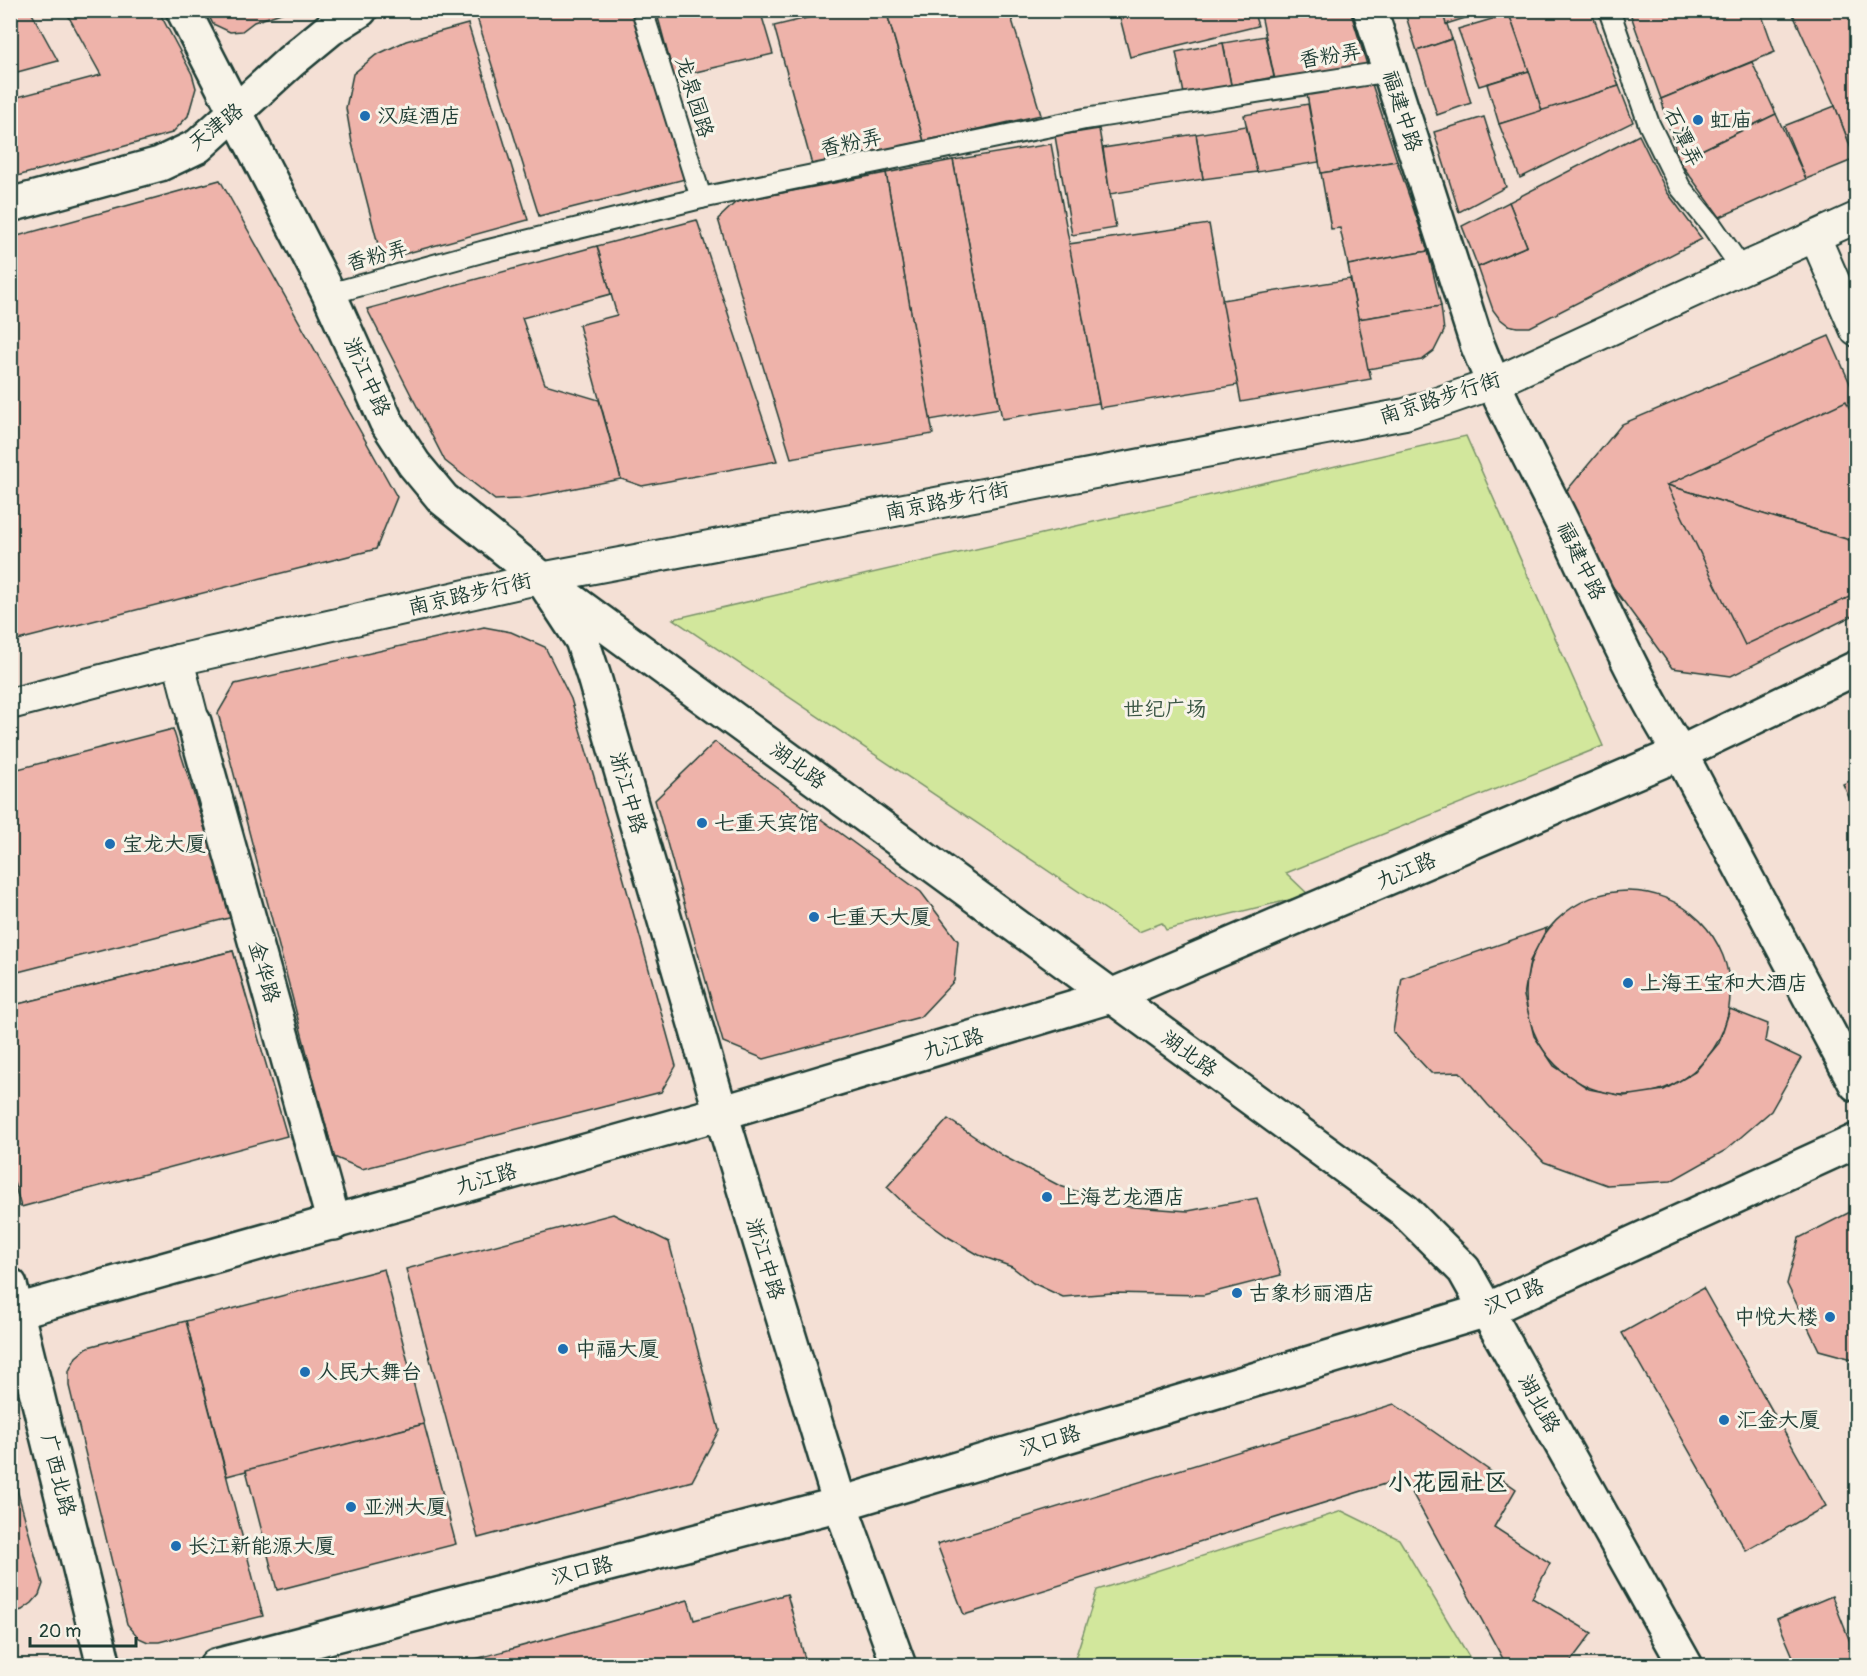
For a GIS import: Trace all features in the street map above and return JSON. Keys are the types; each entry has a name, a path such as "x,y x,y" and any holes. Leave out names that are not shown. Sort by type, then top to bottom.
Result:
{"street":[{"name":"浙江中路","path":"183,10 330,294 386,421 414,464 443,499 541,578 582,640 840,1504 899,1665"},
{"name":"天津路","path":"10,205 160,164 198,146 290,62 330,29 360,10"},
{"name":"福建中路","path":"1371,10 1476,344 1492,384 1656,715 1680,753 1857,1084"},
{"name":"南京路步行街","path":"10,704 178,660 541,578 1405,414 1492,384 1742,269 1857,219"},
{"path":"1815,237 1857,331"},
{"name":"湖北路","path":"541,578 1404,1210 1464,1270 1686,1665"},
{"path":"178,660 194,722"},
{"name":"九江路","path":"13,1303 333,1223 722,1113 1111,996 1680,753 1857,668"},
{"name":"金华路","path":"194,722 333,1223"},
{"name":"汉口路","path":"216,1665 840,1504 1487,1310 1857,1141"},
{"name":"广西北路","path":"13,1303 104,1665"}],"lane":[{"name":"龙泉园路","path":"642,10 701,198"},
{"name":"石潭弄","path":"1609,10 1650,124 1680,187 1712,226 1742,269"},
{"name":"香粉弄","path":"330,294 485,251 701,198 1085,119 1390,70"}],"green space":[{"name":"世纪广场","path":"1466,436 1603,746 1286,873 1309,895 1166,930 1162,923 1139,932 673,619"},
{"path":"1342,1511 1399,1539 1474,1665 1073,1665 1097,1590"}],"building":[{"path":"10,10 30,10 58,61 10,74"},
{"path":"65,10 158,10 192,74 196,88 188,116 172,133 10,178 10,99 101,75"},
{"path":"206,10 290,10 254,22 242,31 230,32 213,24"},
{"path":"634,10 689,178 539,216 475,11"},
{"path":"656,10 760,10 773,54 674,77"},
{"path":"840,10 886,10 924,141 812,165 774,26"},
{"path":"886,10 1009,10 1041,115 924,141"},
{"path":"1118,10 1253,10 1258,26 1130,57"},
{"path":"1260,10 1350,10 1368,68 1276,85"},
{"path":"1404,10 1442,10 1452,39 1417,51"},
{"path":"1442,10 1491,10 1446,24"},
{"path":"1521,10 1591,10 1619,86 1542,111 1509,14"},
{"path":"1629,10 1760,10 1775,52 1661,99"},
{"path":"1791,10 1856,10 1855,159 1835,106"},
{"path":"1509,14 1529,71 1479,86 1458,29"},
{"path":"468,24 528,220 382,260 352,143 346,108 353,74 376,55 406,41"},
{"path":"1265,36 1274,77 1231,85 1223,43"},
{"path":"1452,39 1471,103 1437,115 1417,51"},
{"path":"1223,43 1231,85 1184,94 1176,52"},
{"path":"1752,62 1776,114 1679,161 1661,99"},
{"path":"1529,71 1542,111 1499,124 1487,84"},
{"path":"1370,78 1397,161 1321,173 1306,89"},
{"path":"1619,86 1633,122 1520,178 1499,124"},
{"path":"1308,104 1319,162 1257,172 1244,115"},
{"path":"1835,106 1855,159 1806,179 1784,126"},
{"path":"1776,114 1806,179 1720,217 1679,161"},
{"path":"1484,117 1506,187 1459,212 1434,132"},
{"path":"1246,126 1257,172 1203,179 1196,134"},
{"path":"1099,129 1116,228 1072,235 1055,136"},
{"path":"1196,134 1203,179 1110,194 1103,148"},
{"path":"1639,135 1667,192 1702,239 1530,327 1508,325 1493,310 1478,267 1527,246 1509,202"},
{"path":"1051,144 1099,403 1002,419 953,160"},
{"path":"953,160 1000,408 930,420 886,173"},
{"path":"1397,161 1428,251 1348,265 1340,228 1331,229 1321,173"},
{"path":"886,173 933,434 791,458 718,219 736,202"},
{"path":"220,180 397,497 376,549 10,642 10,238"},
{"path":"1509,202 1527,246 1478,267 1462,226"},
{"path":"697,220 777,461 642,486 621,479 579,325 617,315 597,246"},
{"path":"1209,224 1238,385 1100,408 1069,244"},
{"path":"597,246 611,294 522,318 545,384 599,400 621,479 520,499 495,500 445,461 367,309"},
{"path":"1428,251 1441,306 1358,319 1348,265"},
{"path":"1350,279 1371,379 1241,402 1222,300"},
{"path":"1441,306 1444,331 1434,351 1422,360 1368,369 1358,319"},
{"path":"1829,336 1856,397 1856,614 1731,676 1672,668 1554,506 1622,424"},
{"path":"1846,401 1856,422 1856,542 1667,485"},
{"path":"1667,485 1856,542 1856,594 1745,645"},
{"path":"484,627 511,632 545,647 571,699 676,1066 661,1092 362,1169 334,1157 218,713 235,684"},
{"name":"宝龙大厦","path":"173,729 233,917 10,974 10,771"},
{"name":"七重天大厦","path":"715,742 921,892 958,941 954,981 920,1017 764,1059 723,1042 655,800"},
{"path":"1856,778 1856,813 1843,784"},
{"name":"上海王宝和大酒店","path":"1618,891 1638,891 1667,898 1693,914 1707,928 1723,954 1729,973 1729,1013 1723,1032 1707,1058 1693,1072 1658,1091 1638,1095 1618,1095 1589,1088 1563,1072 1549,1058 1530,1023 1526,1003 1526,983 1533,954 1549,928 1563,914 1598,895"},
{"path":"1547,928 1530,961 1524,996 1534,1036 1554,1066 1589,1089 1624,1096 1664,1090 1695,1072 1719,1043 1730,1009 1768,1024 1765,1041 1801,1058 1771,1111 1726,1150 1671,1181 1607,1185 1544,1162 1488,1105 1460,1072 1431,1073 1393,1032 1402,978"},
{"path":"233,951 245,991 223,997 245,1032 241,1081 224,1119 191,1151 156,1169 107,1168 63,1152 24,1119 10,1093 10,1006"},
{"path":"233,951 287,1136 21,1207 10,1169 10,1006"},
{"path":"948,1119 1005,1157 1060,1186 1121,1206 1188,1211 1257,1198 1281,1275 1203,1295 1112,1293 1063,1297 1033,1283 1012,1267 979,1255 948,1237 913,1212 887,1187"},
{"name":"中悦大楼","path":"1856,1209 1856,1360 1819,1350 1787,1284 1799,1238"},
{"name":"中福大厦","path":"613,1214 669,1242 719,1430 692,1481 478,1538 406,1269"},
{"name":"人民大舞台","path":"384,1269 424,1424 227,1476 186,1321"},
{"name":"汇金大厦","path":"1703,1288 1826,1506 1746,1551 1622,1333"},
{"name":"长江新能源大厦","path":"186,1321 263,1616 159,1642 148,1642 139,1638 127,1624 69,1386 69,1371 76,1357 88,1347"},
{"path":"1394,1404 1516,1489 1494,1527 1550,1563 1532,1598 1592,1633 1567,1666 1507,1666 1404,1478 964,1615 937,1544"},
{"name":"亚洲大厦","path":"424,1424 456,1544 277,1590 246,1470"},
{"path":"10,1464 43,1584 39,1595 32,1603 10,1614"},
{"path":"787,1594 805,1659 782,1666 450,1666 688,1600 694,1620"},
{"path":"1832,1596 1856,1657 1856,1666 1797,1666 1777,1619"}],"place":[{"name":"汉庭酒店","path":"365,116"},
{"name":"虹庙","path":"1698,120"},
{"name":"七重天宾馆","path":"702,823"},
{"name":"宝龙大厦","path":"110,844"},
{"name":"七重天大厦","path":"814,917"},
{"name":"上海王宝和大酒店","path":"1628,983"},
{"name":"上海艺龙酒店","path":"1047,1197"},
{"name":"古象杉丽酒店","path":"1237,1293"},
{"name":"中悦大楼","path":"1830,1317"},
{"name":"中福大厦","path":"563,1349"},
{"name":"人民大舞台","path":"305,1372"},
{"name":"汇金大厦","path":"1724,1420"},
{"name":"亚洲大厦","path":"351,1507"},
{"name":"长江新能源大厦","path":"176,1546"}],"district":[{"name":"小花园社区","path":"1448,1482"}]}
